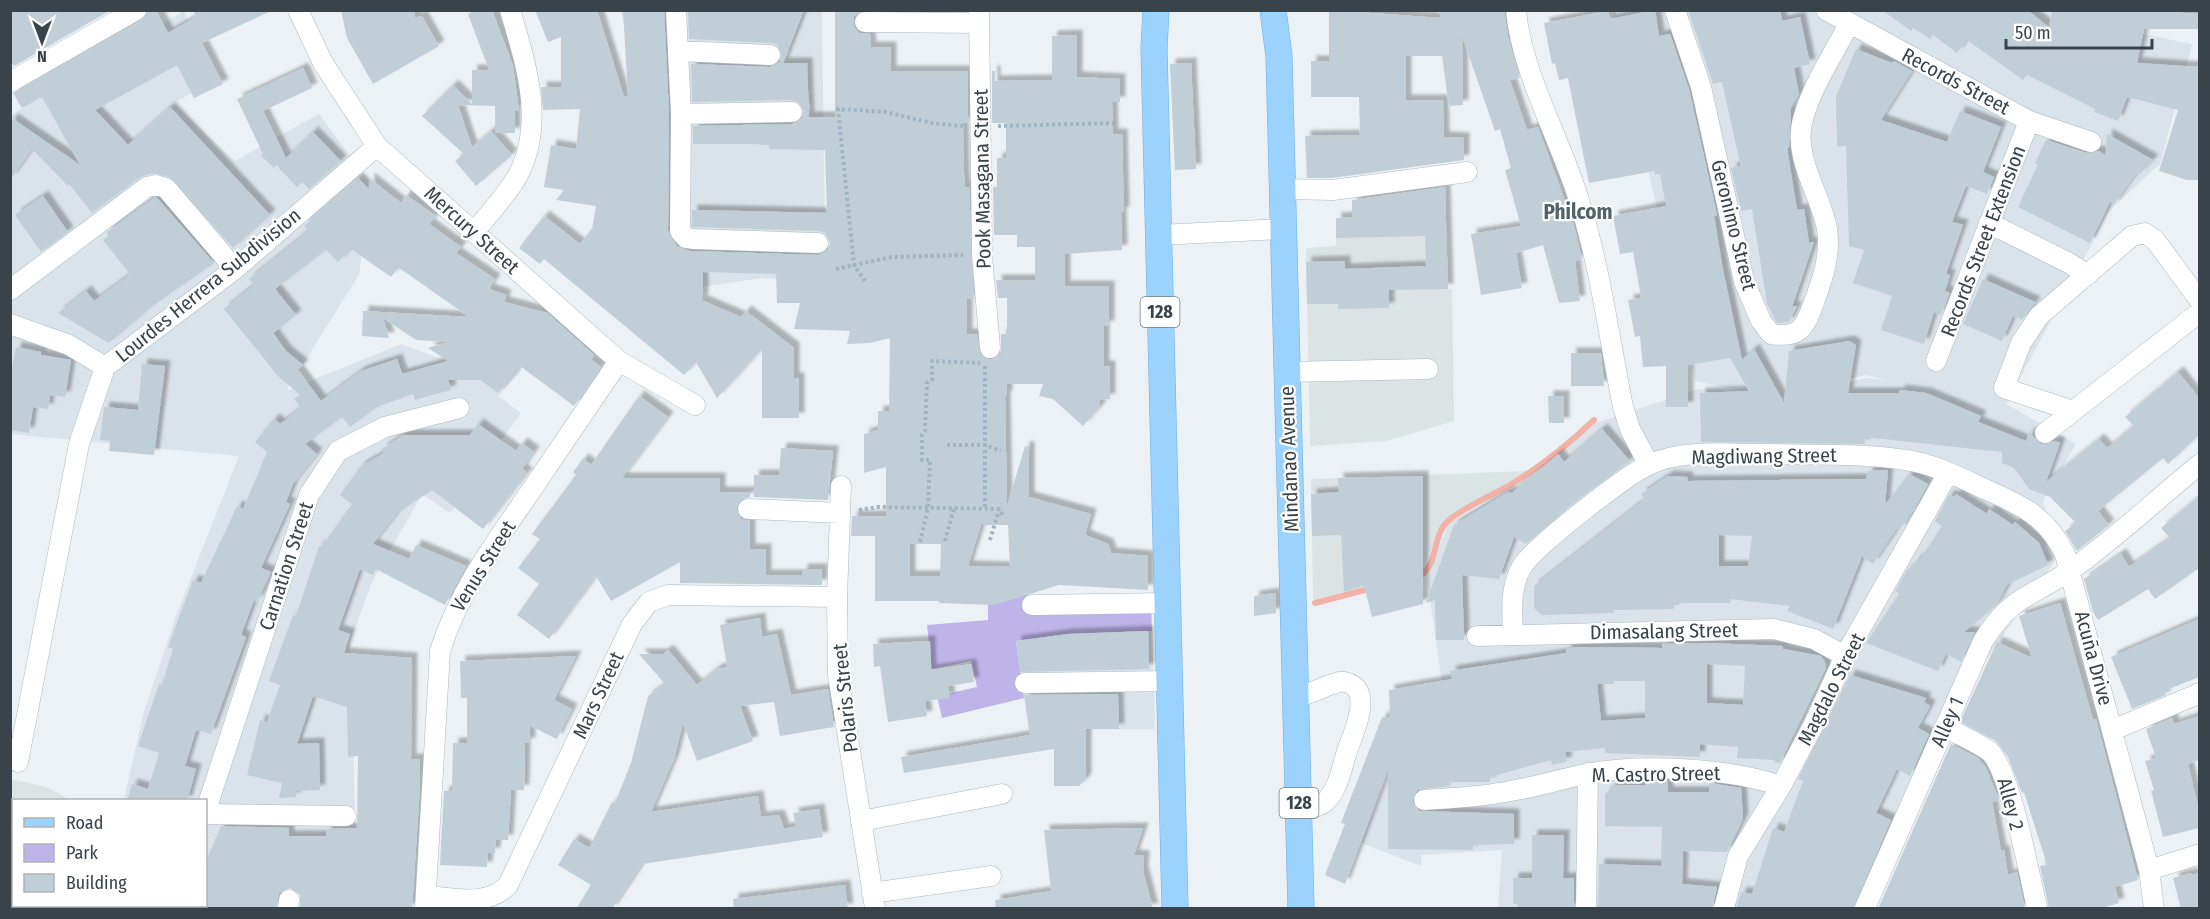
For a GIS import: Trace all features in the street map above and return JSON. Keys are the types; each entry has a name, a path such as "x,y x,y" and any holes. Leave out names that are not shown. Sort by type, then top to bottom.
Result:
{"main road":[{"name":"128","path":"1156,10 1154,48 1175,909"},
{"name":"Mindanao Avenue","path":"1273,10 1279,56 1301,909"}],"street":[{"path":"10,82 136,10"},
{"name":"Mercury Street","path":"298,10 323,63 377,146 619,361 695,405"},
{"path":"474,232 516,177 527,153 532,103 530,76 510,10"},
{"path":"676,10 681,114 680,231 686,238 818,243"},
{"path":"1516,10 1527,59 1572,179 1589,236 1623,407 1630,429 1648,465"},
{"name":"Geronimo Street","path":"1675,10 1701,87 1744,281 1761,321 1770,334 1787,336 1799,331 1807,320 1828,257 1827,231 1819,199 1804,161 1802,124 1818,84 1849,24"},
{"name":"Records Street","path":"1826,10 2030,121 2091,142"},
{"path":"865,22 979,17"},
{"name":"Pook Masagana Street","path":"979,17 982,255 987,356"},
{"path":"679,51 770,55"},
{"path":"681,114 792,112"},
{"name":"Records Street Extension","path":"1936,361 2030,121"},
{"name":"Lourdes Herrera Subdivision","path":"18,762 48,592 78,444 105,367 236,269 377,146"},
{"path":"1281,189 1333,190 1467,172"},
{"path":"10,290 147,187 156,184 166,188 236,269"},
{"path":"1989,223 2088,275"},
{"path":"1158,235 1283,229"},
{"path":"2073,411 2004,388 2021,343 2039,316 2132,236 2145,233 2155,240 2199,301"},
{"path":"2045,433 2199,312"},
{"path":"10,324 69,345 105,367"},
{"name":"Venus Street","path":"426,902 440,651 447,627 456,605 619,361"},
{"path":"1286,372 1428,369"},
{"name":"Carnation Street","path":"207,809 309,495 338,452 385,427 459,408"},
{"name":"Magdiwang Street","path":"1513,635 1513,591 1521,568 1536,550 1624,480 1648,465 1677,458 1716,454 1858,455 1908,460 1948,473 2038,516 2055,533 2070,570"},
{"path":"2070,570 2199,464"},
{"name":"Magdalo Street","path":"1725,909 1738,856 1814,724 1845,656 1948,473"},
{"name":"Polaris Street","path":"841,486 837,597 838,675 873,901"},
{"path":"748,509 840,513"},
{"name":"Alley 1","path":"1865,909 1983,641 1995,622 2017,600 2070,570"},
{"name":"Acuña Drive","path":"2070,570 2149,870 2154,909"},
{"name":"Mars Street","path":"426,902 482,899 496,896 508,885 632,624 649,602 668,595 837,597"},
{"path":"1032,605 1167,603"},
{"name":"Dimasalang Street","path":"1477,636 1774,629 1814,639 1845,656"},
{"path":"1025,683 1169,681"},
{"path":"1297,697 1311,695 1338,682 1345,682 1353,685 1359,692 1360,712 1332,793 1320,806 1299,812"},
{"path":"2113,730 2199,693"},
{"name":"Alley 2","path":"1945,727 1989,752 1997,760 2008,788 2037,909"},
{"name":"M. Castro Street","path":"1424,800 1511,791 1588,773 1622,770 1717,771 1754,777 1780,786"},
{"path":"1586,909 1588,773"},
{"path":"861,821 1002,794"},
{"path":"207,812 346,816"},
{"path":"2149,870 2199,854"},
{"path":"873,901 991,876"}],"path":[{"path":"865,281 854,265 838,109 886,112 932,123 980,127 1114,123"},
{"path":"836,269 892,257 982,255"},
{"path":"920,542 928,508 930,460 922,460 922,435 925,431 927,383 932,380 932,361 987,356 985,509"},
{"path":"946,445 985,445 1001,452"},
{"path":"840,513 878,507 999,509"},
{"path":"945,542 954,508"},
{"path":"999,509 1003,516"},
{"path":"990,540 999,509"}],"shaded area":[{"path":"184,11 215,81 173,103 235,161 319,114 368,180 366,221 359,275 286,391 401,344 438,358 450,352 523,349 521,371 498,396 521,413 450,513 422,494 372,582 350,642 357,884 248,892 247,908 78,908 207,907 207,799 124,799 143,715 176,616 239,456 11,434 11,115"},
{"path":"621,11 822,11 825,244 828,282 762,278 700,287 617,222 643,72 627,36"},
{"path":"1613,11 2043,11 2074,20 2192,44 2160,164 2110,210 2006,404 2076,444 2043,501 2055,561 1944,720 1859,908 1498,908 1502,850 1421,855 1421,866 1361,843 1411,719 1445,706 1427,577 1448,524 1535,473 1547,460 1568,448 1596,423 1698,389 1735,390 1740,399 1756,409 1734,389 1695,381","holes":["1866,375 1891,381 1867,378 1807,391 1760,409 1777,399 1807,388"]},
{"path":"1446,215 1448,289 1452,289 1454,421 1387,441 1310,446 1306,248 1336,246 1336,218"},
{"path":"1529,471 1444,520 1423,570 1313,600 1311,479"},
{"path":"1152,631 1155,729 1029,730 1016,641 1069,634"},
{"path":"11,779 46,787 69,799 12,799 12,907 76,907 11,908"}],"green space":[{"path":"988,594 1151,597 1152,631 1069,634 1016,641 1024,698 942,718 937,696 977,687 971,661 932,669 927,625 988,620"}],"building":[{"path":"10,10 111,10 14,66 10,59"},
{"path":"148,10 156,10 168,33 196,17 193,10 273,10 202,43 223,84 194,98 177,65 95,110 128,145 170,107 270,215 233,248 169,177 154,173 140,177 92,213 69,184 68,186 32,149 10,180 10,122 13,119 80,165 42,97 22,108 13,93 142,20"},
{"path":"341,10 414,10 415,18 422,16 439,46 373,84 347,38"},
{"path":"476,10 492,10 513,66 519,111 515,111 515,133 495,133 495,106 458,105 472,147 491,131 512,155 476,186 455,161 464,154 422,116 453,85 472,104 472,70 489,70 468,14"},
{"path":"535,10 597,10 624,97 628,96 623,10 664,10 669,114 668,231 677,246 690,251 818,255 828,250 830,243 825,233 818,231 692,227 692,210 827,213 825,150 769,149 769,145 751,144 693,144 693,126 792,124 802,118 804,111 798,102 792,100 692,102 691,64 769,67 780,62 782,55 777,45 771,43 689,39 688,10 804,10 783,63 807,63 809,117 835,117 835,10 863,10 854,16 854,27 859,33 870,34 871,47 891,47 891,71 968,71 968,123 963,123 964,173 965,187 969,187 974,299 967,299 967,334 977,334 980,354 990,360 1001,354 1001,334 1007,334 1007,298 998,298 996,280 1035,280 1035,247 1017,247 1017,235 994,235 993,187 997,187 997,158 1006,158 1006,123 992,123 992,71 995,71 995,81 1052,80 1052,36 1077,35 1077,77 1120,79 1120,102 1112,102 1113,134 1122,134 1124,212 1121,212 1122,250 1065,254 1065,286 1109,286 1109,326 1104,326 1104,366 1110,366 1110,399 1100,400 1100,407 1083,426 1053,399 1039,396 1043,384 1007,384 1007,396 1005,396 1007,506 1025,446 1029,447 1029,497 1091,514 1085,535 1108,544 1111,553 1148,556 1148,590 1059,585 994,605 939,603 939,601 875,601 875,536 851,536 852,516 886,516 886,467 864,473 864,434 878,430 878,411 889,411 890,338 870,343 847,344 850,331 794,329 800,303 777,303 776,274 703,272 703,298 701,300 741,317 746,311 794,348 794,378 799,378 799,418 762,418 762,349 717,398 696,362 684,375 544,259 540,264 519,248 544,216 580,244 592,229 596,206 556,200 564,190 544,187 551,145 576,149 580,109 543,110 541,87 561,87 561,37 548,42","holes":["981,525 1008,525 1010,567 968,566","910,544 941,544 940,576 910,576"]},
{"path":"1329,10 1441,18 1439,10 1504,10 1508,36 1520,78 1510,80 1527,130 1538,127 1574,226 1582,259 1575,261 1580,301 1559,303 1543,245 1516,253 1522,288 1481,295 1471,234 1521,226 1505,170 1511,168 1500,129 1495,131 1462,36 1463,105 1449,106 1442,56 1406,56 1406,100 1443,100 1444,137 1464,138 1464,160 1332,178 1307,178 1305,136 1360,135 1359,97 1311,97 1311,61 1329,61"},
{"path":"1655,10 1659,36 1670,34 1689,89 1717,215 1714,216 1723,270 1742,360 1754,349 1784,403 1789,351 1849,341 1856,345 1848,393 1899,393 1900,390 1926,393 1981,416 1978,422 2026,441 2029,432 2041,444 2055,441 2060,443 2046,482 2099,439 2107,448 2134,426 2125,417 2178,372 2199,398 2199,435 2168,464 2163,458 2098,511 2109,525 2077,551 2065,531 2076,523 2050,497 2029,489 2014,468 2002,463 2002,452 1864,437 1865,444 1701,442 1700,393 1749,391 1730,358 1688,365 1688,407 1666,407 1666,366 1643,367 1640,336 1635,337 1628,300 1641,298 1633,252 1620,254 1613,216 1666,206 1660,174 1655,175 1655,171 1589,183 1568,78 1559,80 1555,63 1552,64 1544,23 1608,11 1610,19"},
{"path":"1688,10 1780,10 1782,21 1800,17 1810,64 1794,68 1799,94 1791,108 1789,147 1787,148 1797,210 1804,209 1809,243 1814,242 1792,307 1797,306 1789,322 1777,323 1767,304 1752,209 1741,211 1731,168 1740,166 1740,163 1722,82 1713,84"},
{"path":"1882,10 2027,10 2049,27 2052,10 2137,10 2199,14 2199,29 2144,29 2137,63 2199,67 2199,180 2187,180 2159,171 2178,110 2127,97 2118,121 2094,112 2095,109 2027,75 2023,80 1967,40 1957,53 1933,35 1930,39 1913,28 1911,31"},
{"path":"1856,49 1892,63 1894,61 1912,71 1881,120 1947,142 1960,111 2001,127 1983,172 1994,177 1987,194 1966,186 1952,222 1963,225 1946,274 1950,275 1945,291 1950,293 1941,315 1934,312 1924,344 1881,330 1892,296 1853,283 1864,250 1849,246 1846,146 1837,146 1836,96"},
{"path":"1191,63 1196,169 1175,170 1170,64"},
{"path":"303,68 312,88 263,111 286,158 313,132 341,161 309,189 302,182 297,187 276,165 274,168 261,156 263,154 237,99"},
{"path":"2107,134 2153,160 2140,174 2137,172 2114,204 2110,202 2090,243 2018,207 2036,169 2038,164 2035,163 2046,140 2087,153 2099,151 2105,155"},
{"path":"358,178 369,189 369,178 401,203 406,195 436,216 429,224 461,247 456,253 495,279 489,289 506,295 504,302 547,313 594,355 591,360 601,367 574,406 520,366 498,393 480,380 448,380 451,390 415,400 413,394 377,407 350,427 342,417 305,444 317,454 293,484 286,502 290,504 261,568 271,572 257,602 254,600 241,635 246,637 211,734 196,730 185,766 196,769 188,799 128,799 132,784 148,789 159,753 138,746 159,684 162,685 173,649 168,647 193,580 201,583 237,506 243,509 267,452 255,442 274,419 280,424 301,408 294,399 300,395 278,376 224,309 254,285 249,279 309,231 304,226","holes":["351,249 391,277 398,267 469,317 363,311 362,336 389,338 383,318 416,340 447,342 428,348 448,361 402,374 397,359 361,371 321,401 298,370 303,365 286,351 273,333 296,315 275,289 326,250 338,262"]},
{"path":"1445,187 1448,289 1389,290 1389,308 1338,309 1338,304 1307,304 1306,262 1345,261 1345,269 1426,266 1425,236 1336,238 1336,218 1352,217 1352,200"},
{"path":"43,196 68,232 41,252 15,215"},
{"path":"156,197 214,263 151,307 109,343 58,313 86,291 94,301 128,276 129,273 103,240 109,236 107,232"},
{"path":"1983,279 2035,302 2022,320 2013,316 2002,341 1963,324"},
{"path":"16,347 41,352 41,355 71,360 65,397 50,395 48,409 33,407 29,433 10,430 10,378"},
{"path":"1571,353 1601,353 1604,386 1571,386"},
{"path":"142,364 165,366 154,455 109,451 110,441 100,440 104,407 138,410"},
{"path":"639,396 668,417 622,478 720,478 720,492 750,492 750,497 742,499 736,509 741,519 750,521 750,549 766,549 766,575 802,575 802,569 822,569 822,585 680,583 680,562 611,601 596,576 549,639 517,615 539,584 518,568 540,539 532,534 576,475 573,472 583,459 591,465"},
{"path":"1548,396 1564,396 1564,423 1549,423"},
{"path":"478,424 516,451 522,443 534,452 522,469 527,473 483,529 432,490 396,514 373,544 409,559 416,545 466,566 445,605 376,569 373,575 360,569 338,630 350,634 344,653 412,658 411,759 420,759 420,785 412,909 300,909 300,895 290,888 279,893 276,909 206,909 207,859 221,826 289,828 289,836 326,836 326,829 357,828 358,756 348,757 347,707 313,696 297,744 319,743 320,790 296,791 296,797 279,798 282,783 247,775 260,720 267,722 280,685 269,681 293,615 296,616 319,546 322,546 352,504 340,495 361,466 384,453 382,449 403,435 470,435"},
{"path":"1602,429 1630,461 1572,504 1526,544 1514,537 1499,579 1462,575 1464,640 1436,640 1435,600 1426,603 1454,525 1508,492 1512,493 1558,454 1564,462"},
{"path":"781,448 833,451 828,500 754,497 754,475 779,475"},
{"path":"1888,470 1885,505 1909,474 1928,484 1915,508 1900,529 1897,528 1873,564 1862,556 1833,629 1787,611 1790,606 1730,599 1730,603 1674,603 1674,609 1614,610 1614,613 1542,615 1534,608 1534,586 1644,500 1641,494 1668,476 1687,477 1688,481 1866,479 1868,471","holes":["1719,535 1752,536 1748,566 1719,566"]},
{"path":"1423,476 1423,604 1372,617 1364,586 1344,592 1341,535 1312,536 1311,494 1339,492 1338,478"},
{"path":"1956,494 1987,514 1989,509 2013,525 2015,522 2039,543 2048,565 2009,584 2009,582 1996,605 1964,632 1975,632 1961,662 1946,654 1938,671 1866,643 1899,594 1895,591 1908,569 1910,570 1918,558 1920,560 1942,526 1935,521 1949,495 1954,497"},
{"path":"2199,497 2199,568 2155,599 2148,589 2098,620 2093,612 2084,579 2121,554 2129,567 2170,538 2161,528"},
{"path":"1275,593 1276,613 1254,616 1254,596"},
{"path":"2060,603 2093,720 2096,719 2138,880 2115,887 2119,903 2099,909 2049,909 2040,866 2047,865 2024,792 2022,793 2008,757 1996,741 1960,722 1997,642 2032,658 2019,616"},
{"path":"760,618 762,637 777,634 791,695 828,689 834,727 780,736 774,702 740,706 753,741 697,761 683,723 674,759 651,812 758,796 761,817 779,815 784,829 796,826 793,813 819,809 823,837 642,864 612,909 576,909 591,885 558,865 574,839 589,848 612,802 615,803 631,763 648,696 665,684 639,654 663,654 668,650 697,685 717,669 727,667 720,625"},
{"path":"2199,619 2199,677 2164,691 2166,695 2132,709 2111,657"},
{"path":"1148,631 1149,669 1020,672 1016,641 1068,634"},
{"path":"930,641 931,670 971,664 974,682 948,686 950,698 925,701 927,716 888,722 880,666 874,667 873,644"},
{"path":"1662,644 1783,646 1783,649 1821,656 1826,668 1780,763 1774,762 1775,760 1737,758 1738,747 1700,744 1700,757 1605,753 1605,748 1565,752 1567,762 1552,765 1551,760 1490,777 1490,782 1450,782 1450,786 1417,790 1412,801 1419,811 1514,814 1514,844 1473,845 1473,850 1388,849 1388,769 1345,884 1325,875 1345,824 1341,823 1382,717 1390,718 1389,690 1452,679 1450,671 1566,653 1566,649 1576,647 1662,648","holes":["1707,664 1745,666 1743,705 1707,703","1614,681 1645,681 1645,718 1601,721 1597,684 1614,684"]},
{"path":"576,656 554,700 572,709 557,739 530,726 530,743 525,743 524,790 511,790 508,840 496,840 495,853 488,853 487,867 440,865 444,791 452,791 453,743 467,743 467,698 461,698 460,661"},
{"path":"1850,675 1926,698 1924,702 1930,706 1918,728 1929,734 1910,776 1897,769 1876,813 1891,820 1853,909 1736,909 1741,892 1752,894 1773,828 1784,832 1803,781 1798,779"},
{"path":"1118,694 1119,729 1086,729 1086,779 1079,786 1054,786 1054,749 904,773 901,757 1030,735 1024,695"},
{"path":"2199,716 2199,760 2188,764 2199,811 2199,828 2163,837 2151,791 2154,790 2145,761 2156,758 2146,729 2172,718 2174,724"},
{"path":"1951,744 1978,758 1986,768 1999,800 1992,802 2001,851 2004,850 2008,875 2017,872 2025,909 1878,909"},
{"path":"1645,780 1668,781 1668,792 1709,792 1709,783 1741,788 1743,819 1727,852 1683,851 1682,884 1717,887 1712,909 1598,909 1599,864 1661,866 1662,827 1605,826 1605,794 1616,785 1645,785"},
{"path":"1143,828 1134,855 1144,856 1143,871 1153,909 996,909 995,900 1051,891 1044,830"},
{"path":"1532,835 1564,835 1563,878 1574,878 1574,909 1518,909 1518,904 1513,904 1513,878 1532,878"},
{"path":"2191,873 2192,875 2199,873 2199,909 2181,909 2173,878"},
{"path":"845,885 848,909 734,909 733,899"}],"waterway":[{"path":"1417,577 1424,573 1432,560 1442,528 1447,522 1460,512 1532,471 1594,420"},
{"path":"1315,603 1372,588"}],"district":[{"name":"Philcom","path":"1578,212"}]}
